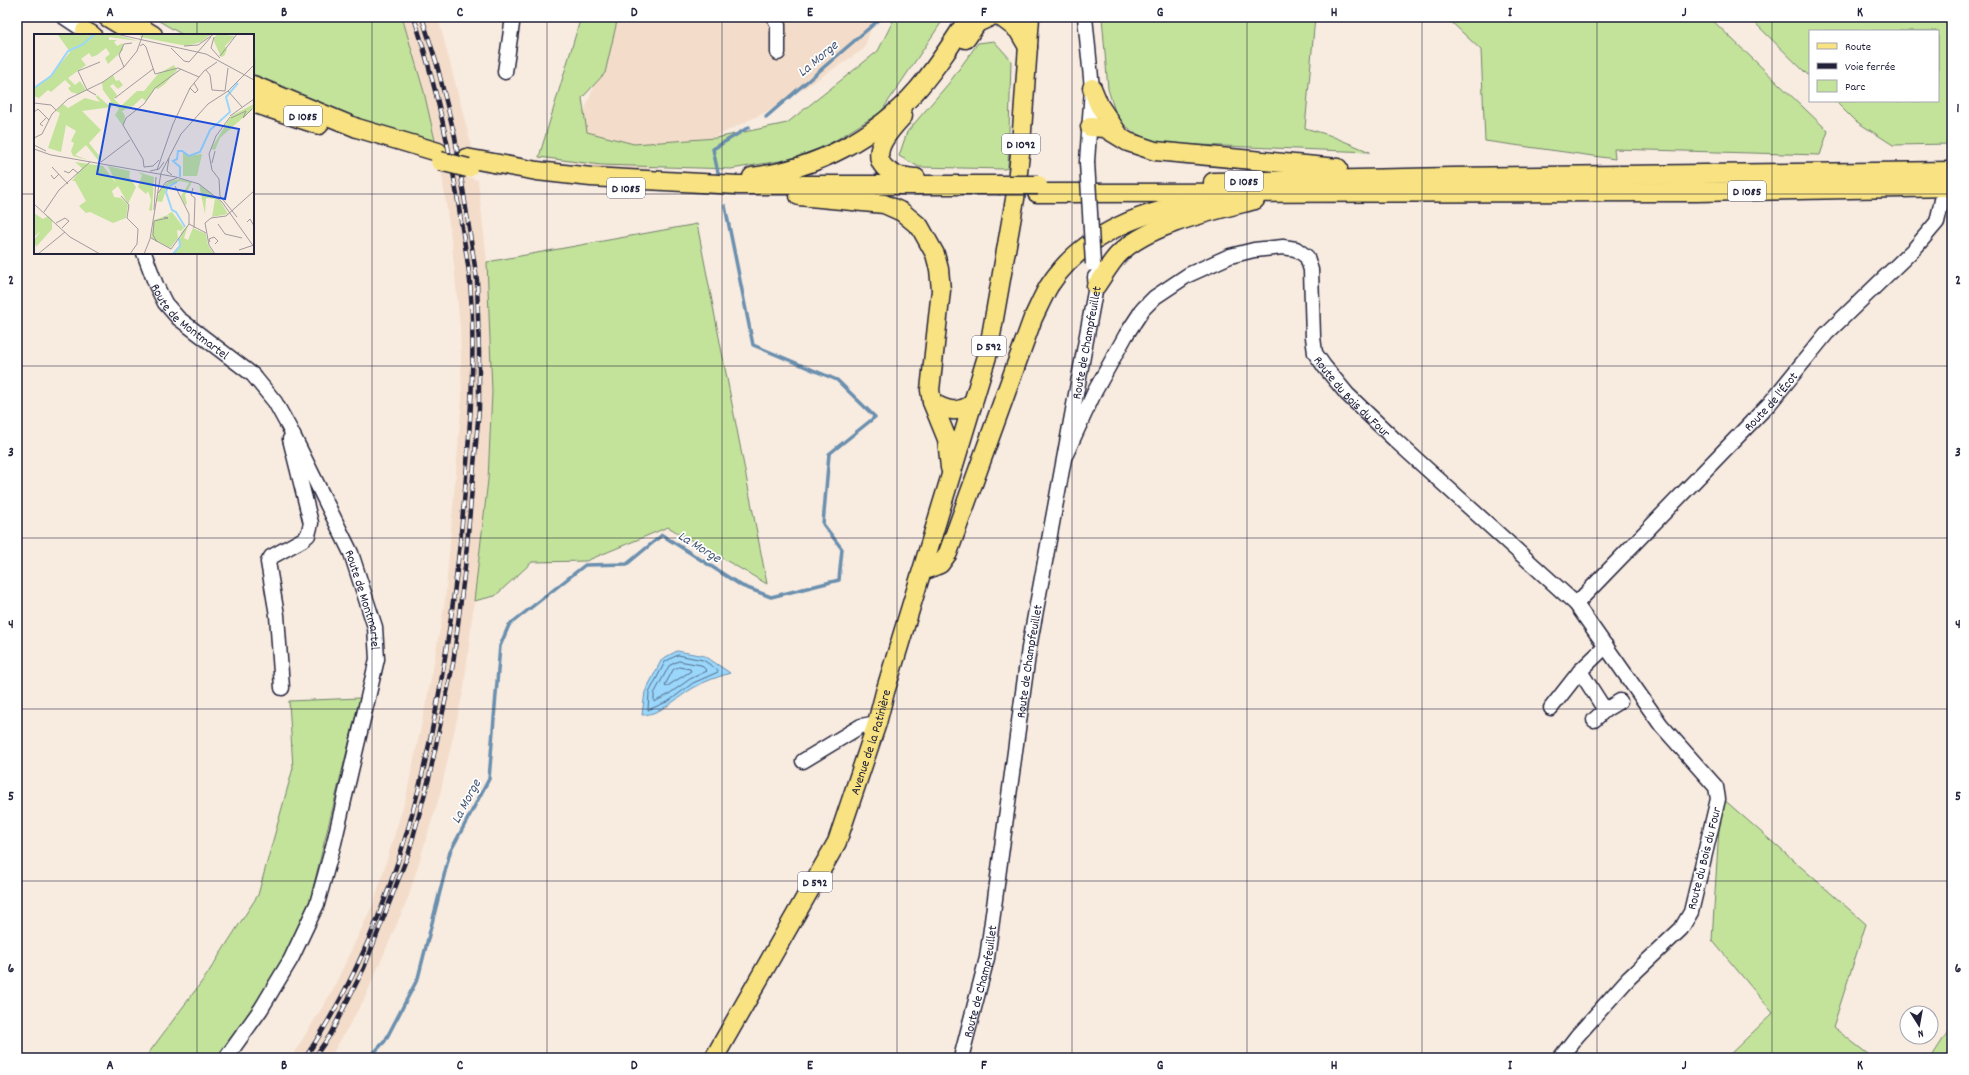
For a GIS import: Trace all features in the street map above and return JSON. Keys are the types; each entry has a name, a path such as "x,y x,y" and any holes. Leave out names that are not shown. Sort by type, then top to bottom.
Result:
{"main road":[{"path":"107,17 135,34"},
{"path":"124,17 151,34"},
{"path":"128,17 152,34"},
{"path":"668,182 738,179 774,174 807,164 840,151 886,120 917,90 946,54 969,17"},
{"path":"990,17 977,23 926,93 891,129 881,143 879,153 885,168 895,174 998,189"},
{"path":"1001,17 1018,30 1028,47"},
{"name":"D 1092","path":"1015,199 1030,17"},
{"name":"D 1085","path":"254,85 357,128 439,156"},
{"path":"1092,88 1106,117 1121,137"},
{"name":"D 1085","path":"254,94 354,136 535,179 590,186 784,195 998,189"},
{"path":"254,104 354,136"},
{"path":"1090,127 1105,128 1128,142 1155,151 1276,164 1450,176"},
{"name":"D 1085","path":"467,163 591,177 668,182 784,186 1300,194 1696,192 1948,187"},
{"name":"D 1085","path":"1037,189 1450,176 1952,171"},
{"path":"923,570 940,564 948,553 997,412 1033,318 1049,286 1066,264 1102,235 1125,223 1160,211 1196,204 1300,194"},
{"path":"784,195 884,204 902,212 920,227 935,254 939,269 941,290 930,390 932,402 947,439 950,482"},
{"name":"D 592","path":"973,404 988,353 1015,199"},
{"path":"1096,286 1118,255 1144,236 1197,216 1258,199"},
{"path":"932,402 943,410 957,410 973,404"},
{"name":"Avenue de la Patinière","path":"714,1058 837,842 877,723 885,692 973,404"}],"street":[{"path":"64,17 87,34"},
{"path":"505,72 513,17"},
{"path":"774,17 778,25 778,53"},
{"name":"Route de Champfeuillet","path":"961,1058 987,958 1029,648 1096,286 1093,264 1087,162 1092,88 1085,17"},
{"name":"Route de l'Écot","path":"1576,604 1770,403 1826,334 1915,248 1937,222 1948,187"},
{"name":"Route du Bois du Four","path":"1066,454 1095,391 1123,341 1143,310 1155,297 1188,275 1230,256 1254,250 1283,248 1296,249 1307,257 1311,270 1313,337 1316,353 1324,366 1347,394 1395,440 1576,604 1661,725 1716,787 1718,799 1691,912 1681,929 1629,978 1577,1036 1560,1058"},
{"name":"Route de Montmartel","path":"144,254 156,285 165,303 178,318 253,375 271,397 291,431 351,553 375,628 377,659 335,836 317,904 291,959 261,1009 226,1058"},
{"path":"282,688 277,615 268,562 271,557 302,540 308,534 311,523 292,452 290,440 291,431"},
{"path":"1551,708 1580,671 1606,646"},
{"path":"1580,671 1605,710"},
{"path":"1594,720 1605,710 1620,701"},
{"path":"803,761 861,726 877,723"}],"shaded area":[{"path":"402,17 438,17 473,152 436,145 424,92"},
{"path":"611,17 875,17 864,49 772,109 639,174 539,157 572,140 598,77"},
{"path":"441,170 478,180 487,262 491,335 492,392 488,480 464,688 440,794 408,898 365,998 330,1058 291,1058 331,993 374,902 406,797 430,684 445,601 462,399 460,327 452,245"}],"green space":[{"path":"160,17 402,17 424,92 436,145 387,129 254,79 254,34 181,34 159,21"},
{"path":"581,17 618,17 605,73 582,98 587,132 634,144 716,138 787,123 878,51 895,17 945,17 881,112 810,156 731,169 601,165 539,157"},
{"path":"1102,17 1315,17 1305,128 1329,135 1370,152 1151,143 1118,121 1108,89"},
{"path":"1446,17 1709,17 1828,131 1820,155 1614,149 1615,159 1485,141 1481,50"},
{"path":"1749,17 1952,17 1952,144 1893,145 1854,120 1836,102 1939,102 1939,30 1809,30 1809,76"},
{"path":"994,41 1011,60 1008,168 919,167 899,156 907,132 949,83 978,43"},
{"path":"697,224 767,584 668,527 586,561 532,562 495,596 474,601 488,480 492,392 487,262"},
{"path":"360,698 310,900 264,1004 227,1058 145,1058 206,976 258,895 293,768 289,701"},
{"path":"1721,797 1866,924 1833,1027 1873,1058 1726,1058 1773,1013 1712,940"},
{"path":"1952,1031 1952,1058 1931,1058 1947,1033"}],"water":[{"path":"677,651 705,656 730,673 699,685 657,712 642,715 645,692 662,659"}],"waterway":[{"name":"La Morge","path":"766,117 882,17"},
{"name":"La Morge","path":"718,173 713,149 749,127"},
{"name":"La Morge","path":"369,1058 385,1041 418,978 450,852 489,779 500,646 509,625 585,565 627,564 662,535 742,586 771,597 839,580 842,549 823,524 829,454 875,417 837,380 753,345 725,206"}],"railway":[{"path":"305,1058 342,996 373,931 398,862 418,791 434,718 447,646 457,573 472,392 472,309 470,281 458,201 448,148 436,95 414,17"},
{"path":"314,1058 330,1035 364,968 409,852 429,778 453,664 465,567 479,409 477,280 455,137 437,65 422,17"}]}
